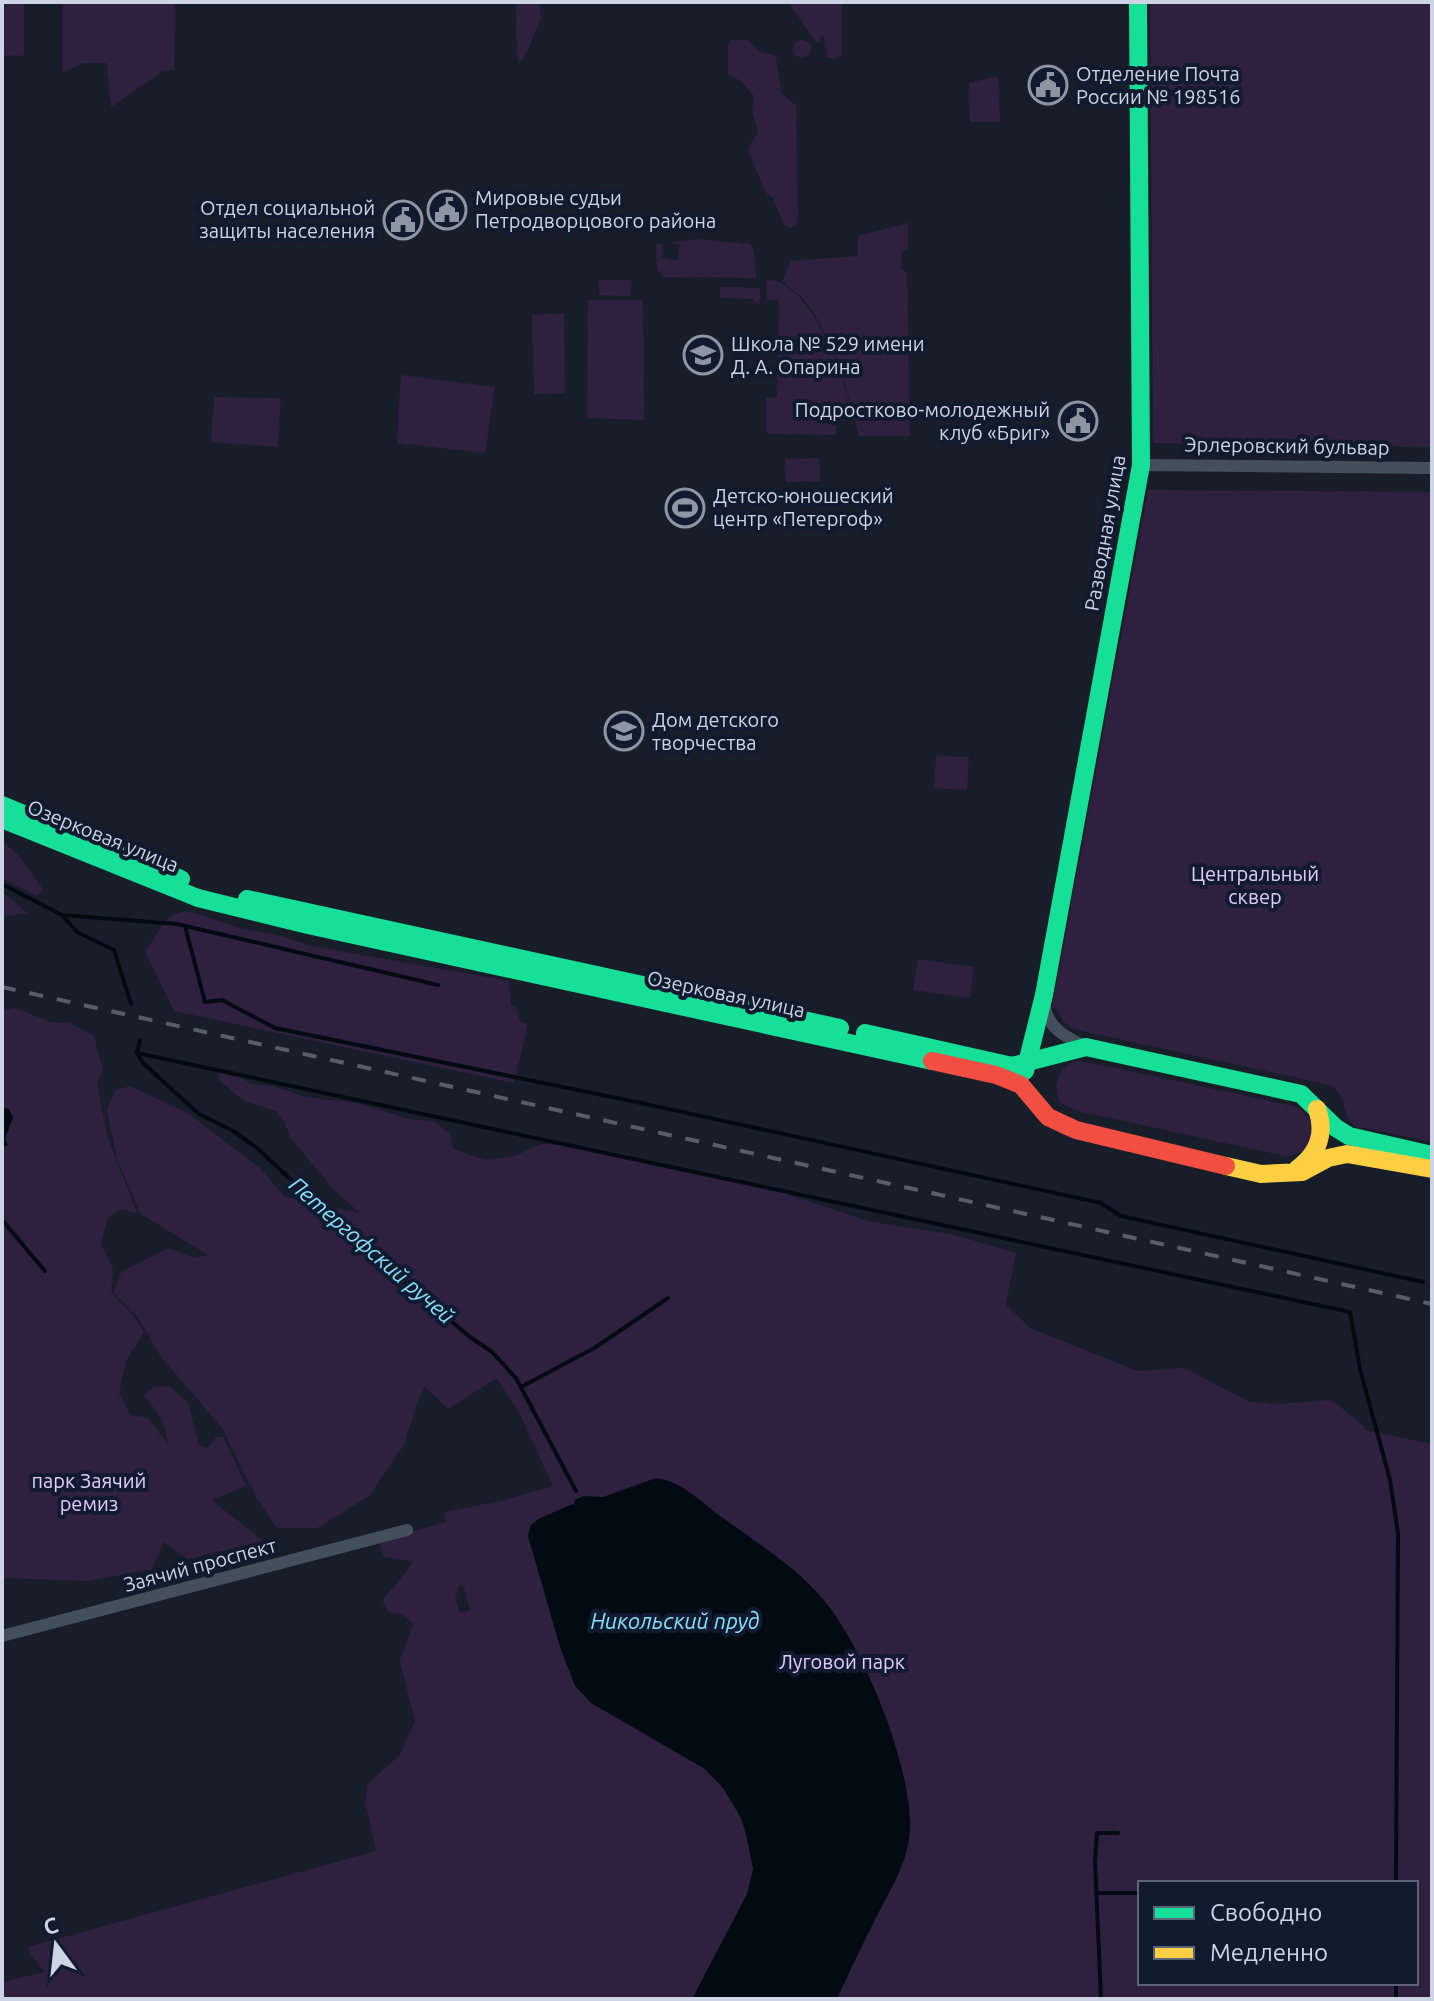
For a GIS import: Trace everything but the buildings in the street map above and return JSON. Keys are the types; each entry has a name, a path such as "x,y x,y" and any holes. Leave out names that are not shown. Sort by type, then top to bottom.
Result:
{"street":[{"name":"Разводная улица","path":"1021,1085 1044,995 1141,465 1138,2"},
{"name":"Эрлеровский бульвар","path":"1141,465 1432,468"},
{"name":"Озерковая улица","path":"2,805 215,891 1003,1064 1026,1064 1086,1047"},
{"name":"Озерковая улица","path":"2,819 133,874 213,902 996,1075 1021,1085 1048,1117 1076,1130 1261,1174 1288,1174 1311,1169 1328,1158 1347,1154 1430,1162"},
{"name":"Озерковая улица","path":"1044,995 1051,1025 1086,1047 1301,1094 1313,1101 1336,1128 1348,1136 1430,1162"},
{"path":"1288,1174 1302,1167 1320,1144 1321,1117 1313,1101"},
{"name":"Заячий проспект","path":"2,1636 407,1530"}],"green space":[{"path":"2,2 24,2 24,56 2,55"},
{"path":"63,2 175,2 174,70 163,71 111,107 107,63 82,63 63,73"},
{"path":"516,2 539,2 541,17 520,63 517,58"},
{"path":"788,2 842,2 842,56 834,59 827,57 824,37 821,36 819,43 816,42"},
{"path":"1150,2 1432,2 1432,447 1153,443"},
{"path":"731,40 748,40 760,52 776,56 781,92 796,106 798,219 796,225 790,228 784,225 773,198 766,193 749,153 750,144 758,132 753,113 754,96 741,81 728,74 728,45"},
{"path":"798,40 806,40 811,49 809,56 798,58 793,53 793,45"},
{"path":"998,76 1000,122 970,122 969,83"},
{"path":"908,223 908,248 902,252 901,269 907,272 910,436 859,436 845,384 825,333 806,302 782,281 791,261 858,256 858,236"},
{"path":"697,239 750,244 754,252 756,278 664,277 657,269 656,244 663,244 662,258 678,260 680,244 669,243"},
{"path":"599,280 631,280 630,296 599,295"},
{"path":"767,280 783,284 799,297 825,336 843,382 853,420 836,421 836,435 769,434 766,431 766,398 777,397 779,300 767,300"},
{"path":"720,287 760,288 760,304 754,303 754,299 720,298"},
{"path":"588,300 643,300 644,420 587,418"},
{"path":"564,313 565,393 534,394 532,315"},
{"path":"401,375 495,387 485,453 397,443"},
{"path":"214,397 281,398 277,447 211,442"},
{"path":"819,458 820,481 786,482 785,459"},
{"name":"Центральный сквер","path":"1148,490 1432,492 1432,1142 1355,1126 1347,1116 1339,1094 1329,1085 1073,1029 1063,1021 1057,1009 1052,1008"},
{"path":"936,756 969,757 967,790 934,788"},
{"path":"2,841 18,855 43,889 37,896 2,878"},
{"path":"2,892 28,913 2,917"},
{"path":"189,911 311,946 509,981 511,1005 516,1008 520,1021 528,1024 514,1083 174,1011 145,951 167,920"},
{"path":"918,959 974,967 970,998 913,990"},
{"name":"парк Заячий ремиз","path":"15,1008 51,1022 70,1023 94,1036 103,1070 97,1082 107,1136 137,1213 120,1209 108,1217 101,1243 113,1269 111,1292 144,1332 126,1361 119,1392 130,1415 148,1418 168,1444 160,1418 143,1395 154,1387 169,1386 188,1403 199,1445 208,1448 216,1437 223,1437 246,1486 212,1500 263,1541 188,1559 164,1542 152,1569 88,1581 2,1578 2,1147 8,1145 5,1139 13,1117 5,1108 2,1109 2,1010"},
{"path":"1077,1060 1294,1106 1310,1119 1314,1136 1305,1149 1285,1156 1077,1111 1061,1103 1057,1084 1065,1067"},
{"name":"Луговой парк","path":"228,1070 251,1084 272,1086 306,1097 357,1103 409,1119 435,1122 450,1134 453,1149 485,1160 515,1156 541,1144 581,1146 777,1191 868,1221 954,1235 1016,1253 1006,1305 1030,1328 1137,1371 1184,1368 1250,1402 1278,1404 1331,1400 1364,1426 1364,1430 1432,1444 1432,1999 2,1998 2,1982 45,1972 28,1947 376,1851 365,1802 368,1784 400,1755 415,1721 400,1661 413,1624 403,1615 388,1612 383,1600 413,1561 383,1557 380,1541 446,1522 444,1512 505,1500 553,1486 520,1414 497,1378 448,1409 425,1387 404,1444 369,1496 317,1528 277,1528 256,1497 223,1429 161,1357 139,1319 114,1293 121,1272 169,1248 194,1258 208,1255 141,1214 117,1160 107,1109 116,1090 130,1086 189,1114 261,1169 285,1197 360,1213 334,1190 290,1137 276,1111 244,1101 219,1080 219,1073","holes":["463,1584 470,1610 460,1613 455,1598 459,1586"]}],"water":[{"path":"5,1108 13,1117 5,1139 8,1145 2,1147 2,1109"},
{"name":"Никольский пруд","path":"656,1478 692,1494 775,1555 811,1586 838,1619 854,1646 884,1713 905,1782 910,1813 909,1839 900,1871 837,1999 692,1999 747,1894 753,1869 741,1818 723,1788 705,1769 591,1703 575,1686 560,1647 528,1536 531,1525 584,1496 603,1497"}],"waterway":[{"name":"Петергофский ручей","path":"2,884 62,915 77,932 114,950 131,1004"},
{"path":"62,915 177,924 438,985"},
{"path":"185,926 205,1002 222,1000 275,1028 641,1103 1101,1203 1121,1216 1423,1282"},
{"name":"Петергофский ручей","path":"140,1040 137,1053 143,1063 199,1114 233,1131 257,1148 366,1250 492,1352 516,1378 576,1491"},
{"path":"137,1053 1350,1312 1360,1369 1390,1480 1398,1533 1396,1881"},
{"path":"2,1220 45,1271"},
{"path":"521,1387 596,1347 668,1298"},
{"path":"1101,1999 1095,1861 1097,1833 1118,1833"},
{"path":"1096,1893 1138,1893"},
{"path":"1396,1985 1396,1999"}],"railway":[{"path":"2,987 1432,1304"}],"traffic: fast":[{"path":"1025,1071 1044,995 1141,465 1138,2"},
{"path":"2,805 181,879"},
{"path":"2,819 198,898 308,925 932,1061"},
{"path":"247,899 840,1028"},
{"path":"865,1033 1012,1066 1086,1047 1301,1094 1336,1128 1349,1136 1432,1155"}],"traffic: slow":[{"path":"1297,1169 1310,1157 1318,1143 1321,1127 1317,1109"},
{"path":"1226,1166 1261,1174 1302,1172 1328,1158 1347,1154 1432,1169"}],"traffic: jam":[{"path":"932,1061 996,1075 1021,1085 1048,1117 1076,1130 1226,1166"}],"place":[{"name":"Отделение Почта России № 198516","path":"1048,85"},
{"name":"Мировые судьи Петродворцового района","path":"447,210"},
{"name":"Отдел социальной защиты населения","path":"403,220"},
{"name":"Школа № 529 имени Д. А. Опарина","path":"703,355"},
{"name":"Подростково-молодежный клуб «Бриг»","path":"1078,421"},
{"name":"Детско-юношеский центр «Петергоф»","path":"685,508"},
{"name":"Дом детского творчества","path":"624,731"}]}
